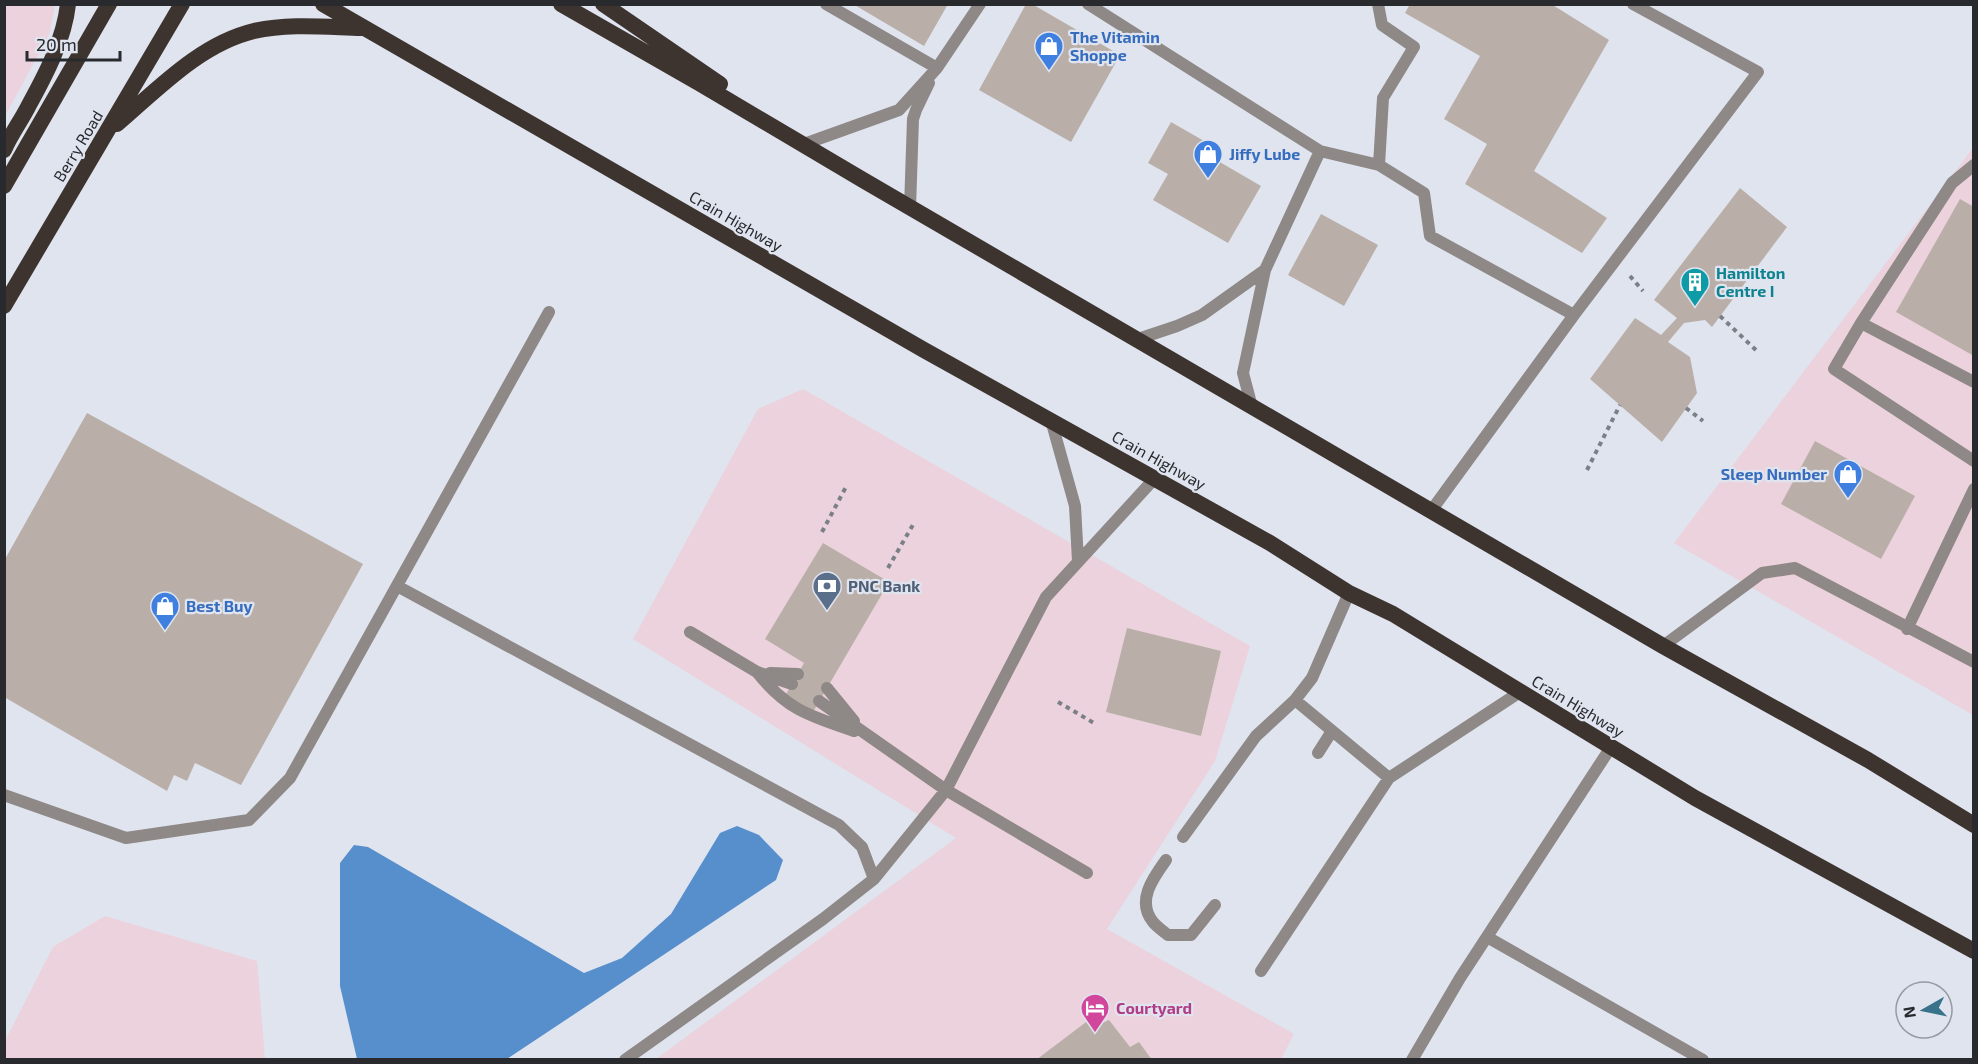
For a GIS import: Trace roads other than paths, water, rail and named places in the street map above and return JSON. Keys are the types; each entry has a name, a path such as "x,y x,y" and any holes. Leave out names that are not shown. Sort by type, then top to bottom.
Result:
{"highway":[{"path":"4,150 10,135 28,108 54,54 67,19 68,4"},
{"path":"4,186 109,4"},
{"name":"Berry Road","path":"4,306 182,4"},
{"name":"Crain Highway","path":"323,4 924,350 1270,543 1349,593 1393,614 1695,798 1974,951"},
{"path":"561,4 1664,646 1868,760 1974,825"},
{"path":"603,4 863,180"},
{"path":"107,133 198,56 231,39 255,31 299,26 365,28"}],"lane":[{"path":"826,4 937,68"},
{"path":"910,208 916,110 937,68 980,4"},
{"path":"1088,4 1320,151 1379,165 1424,194 1430,236 1574,315"},
{"path":"1378,4 1382,25 1414,47 1383,98 1379,165"},
{"path":"1431,510 1574,315 1758,72 1633,4"},
{"path":"807,143 899,110 937,68"},
{"path":"1252,407 1243,373 1265,270 1320,151"},
{"path":"1974,165 1952,183 1861,323 1834,369 1974,460"},
{"path":"1138,339 1202,315 1265,270"},
{"path":"4,795 126,838 249,820 290,778 549,312"},
{"path":"1861,323 1974,382"},
{"path":"1052,420 1075,506 1078,561"},
{"path":"625,1059 823,919 874,879 946,790 1046,597 1155,478"},
{"path":"1907,629 1974,489"},
{"path":"1664,646 1762,573 1795,568 1907,629 1974,662"},
{"path":"397,586 839,825 862,848 874,879"},
{"path":"1183,837 1256,736 1295,700 1312,678 1349,593"},
{"path":"690,632 757,672 774,693 805,714 866,736"},
{"path":"757,672 795,679"},
{"path":"827,688 866,736"},
{"path":"1261,971 1389,778 1520,692"},
{"path":"1295,700 1389,778"},
{"path":"819,701 946,790 1087,873"},
{"path":"1318,753 1332,731"},
{"path":"1412,1059 1487,937 1611,747"},
{"path":"1166,860 1149,883 1146,904 1152,922 1168,935 1191,935 1215,905"},
{"path":"1487,937 1703,1059"}],"water":[{"path":"737,826 759,835 783,860 776,880 507,1059 357,1059 340,986 340,863 354,845 368,847 584,973 622,958 671,914 720,833"}],"place":[{"name":"The Vitamin Shoppe","path":"1049,72"},
{"name":"Jiffy Lube","path":"1208,180"},
{"name":"Hamilton Centre I","path":"1695,308"},
{"name":"Sleep Number","path":"1848,500"},
{"name":"PNC Bank","path":"827,612"},
{"name":"Best Buy","path":"165,632"},
{"name":"Courtyard","path":"1095,1034"}]}
